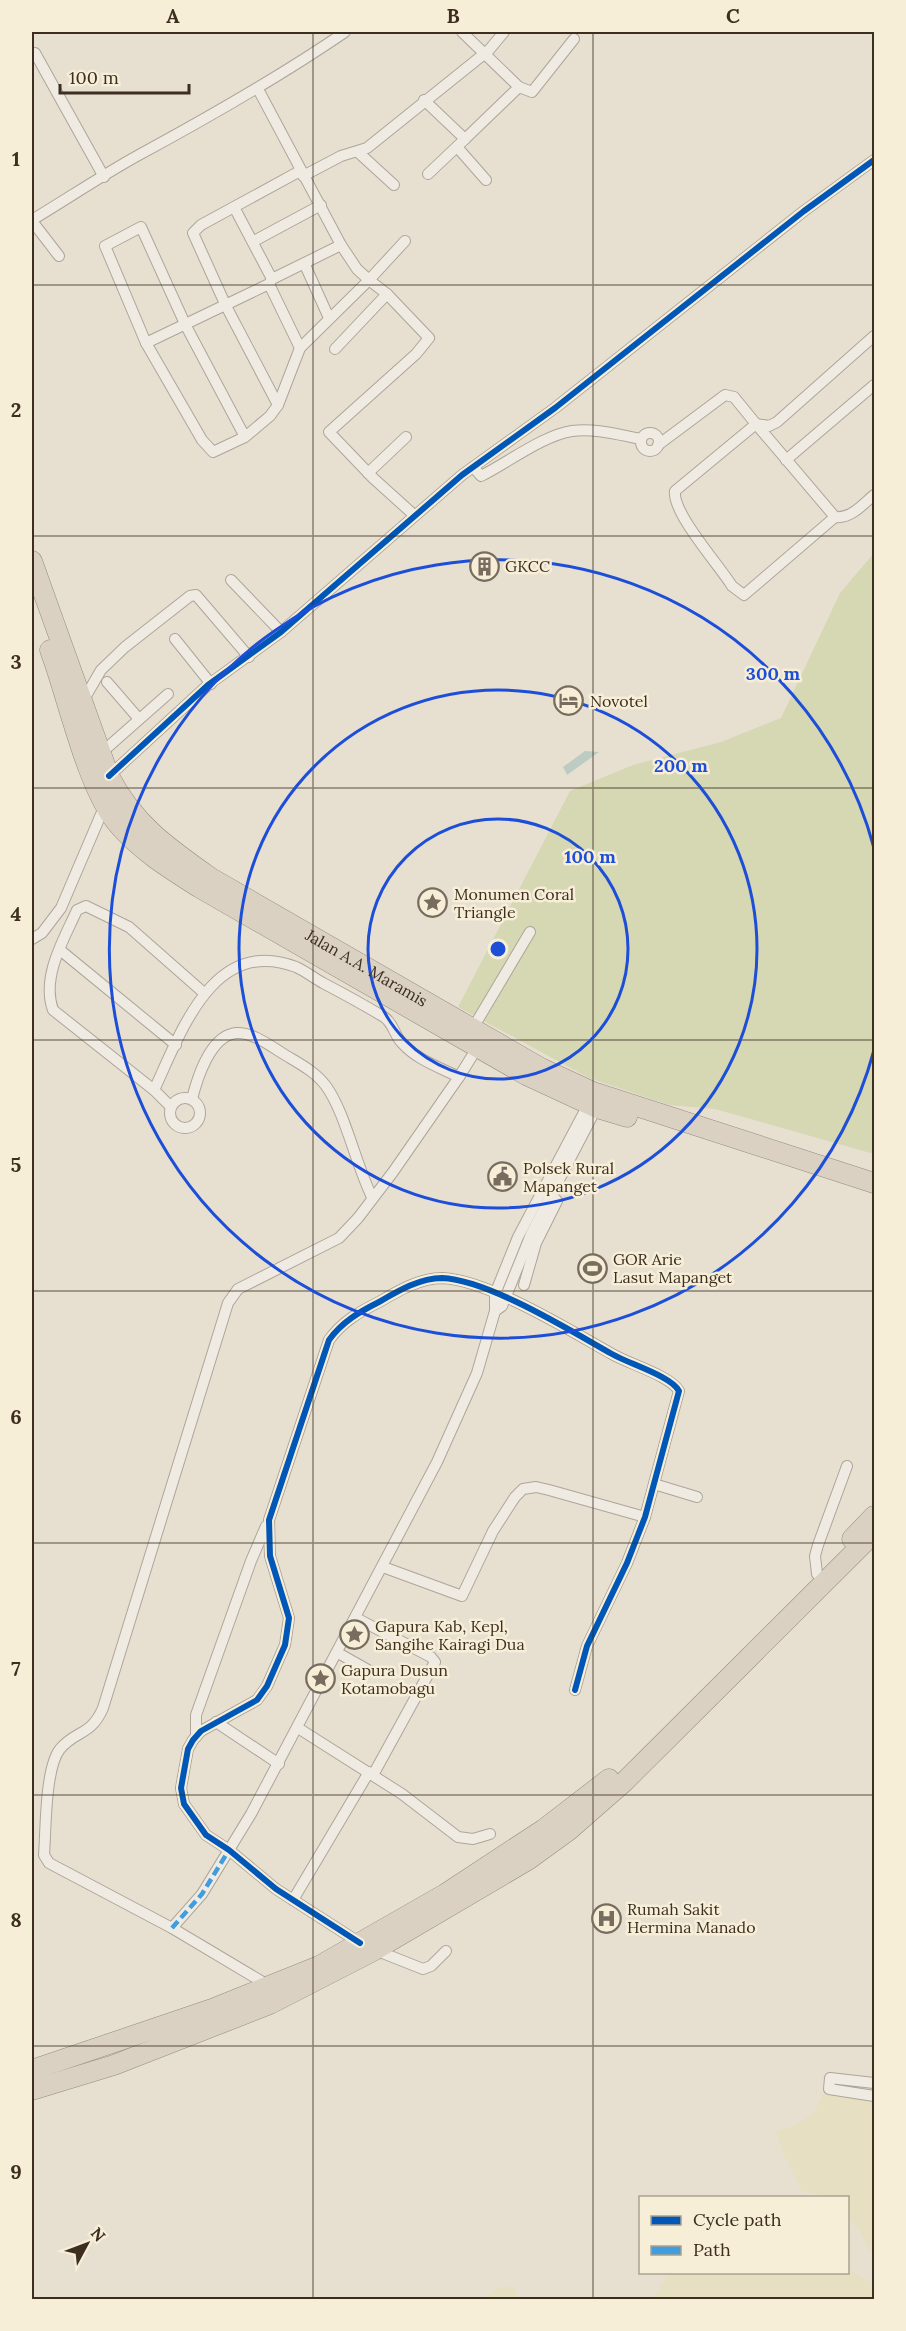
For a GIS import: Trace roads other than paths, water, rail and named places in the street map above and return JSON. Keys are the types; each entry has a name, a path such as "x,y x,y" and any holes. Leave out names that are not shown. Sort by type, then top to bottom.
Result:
{"highway":[{"name":"Jalan A.A. Maramis","path":"32,561 83,700 100,754 121,799 144,828 203,872 595,1100 874,1183"},
{"path":"32,598 88,763 105,805 117,823 160,863 477,1048 595,1100 874,1197"},
{"path":"32,2070 271,1987 368,1946 584,1800 679,1713 874,1516"},
{"path":"32,2090 114,2065 270,2004 368,1946 528,1860 594,1809 709,1700 874,1533"}],"street":[{"path":"59,256 32,220 258,89 345,32"},
{"path":"462,32 519,87 532,92 574,39"},
{"path":"278,405 226,306 193,233 201,225 302,173 340,156 359,153 484,53 504,32"},
{"path":"34,53 104,177"},
{"path":"428,174 519,87"},
{"path":"258,89 341,245 357,269 387,294 429,338 416,354 329,432 368,473 414,515"},
{"path":"424,100 461,143 486,180"},
{"path":"359,153 394,185"},
{"path":"109,776 211,684 281,632 472,467 564,401 804,211 874,160"},
{"path":"254,242 321,205"},
{"path":"234,207 254,242 300,348"},
{"path":"245,437 186,326 141,227 108,242 105,252 146,343 178,401 213,452 245,437 278,405 300,348 329,318 348,303 405,241"},
{"path":"146,343 226,306 341,245"},
{"path":"305,265 329,318"},
{"path":"334,349 387,294"},
{"path":"836,517 748,593 741,594 732,586 681,514 674,493 756,424 769,426 777,422 874,336"},
{"path":"786,460 874,385"},
{"path":"472,467 481,476 553,437 575,430 597,431 641,439 651,433 657,437 658,445 725,395 734,397 836,517 842,518 853,513 874,495"},
{"path":"368,473 406,438"},
{"path":"231,580 281,632"},
{"path":"83,700 101,670 117,654 190,596 196,596 249,657"},
{"path":"175,639 211,684"},
{"path":"107,682 139,719"},
{"path":"100,754 168,694"},
{"path":"32,939 42,933 61,908 105,805"},
{"path":"192,1099 200,1109 198,1121 188,1127 176,1124 171,1107 154,1090 54,1010 49,992 52,972 77,910 86,906 129,927 204,993"},
{"path":"473,1028 530,932"},
{"path":"60,950 176,1045"},
{"path":"154,1090 204,993 235,968 251,961 265,960 297,967 375,1011 392,1023 399,1041 410,1051 459,1077"},
{"path":"375,1011 385,994"},
{"path":"192,1099 206,1060 227,1036 237,1033 250,1035 267,1044 306,1068 327,1088 372,1197"},
{"path":"271,1987 172,1928 49,1863 44,1855 52,1766 62,1747 93,1727 103,1708 228,1303 238,1289 339,1238 358,1218 459,1077 477,1048"},
{"path":"171,1107 180,1099 192,1099"},
{"path":"500,1297 595,1100"},
{"path":"172,1928 202,1894 229,1850 279,1764 356,1618 471,1390 486,1349 495,1311 518,1238 595,1100"},
{"path":"524,1285 536,1243 557,1201 550,1194"},
{"path":"196,1737 196,1716 251,1561 269,1520 323,1356 337,1330 363,1310 415,1283 443,1278 500,1297 676,1385 679,1392 645,1517 627,1563 587,1646 575,1690"},
{"path":"817,1574 815,1556 818,1545 847,1466"},
{"path":"654,1484 697,1497"},
{"path":"382,1567 462,1596 500,1519 517,1493 529,1487 564,1493 645,1517"},
{"path":"269,1520 270,1556 289,1618 285,1645 258,1700 216,1722 196,1737 188,1749 181,1788 184,1804 206,1835 293,1900 368,1946 423,1970 431,1966 446,1951"},
{"path":"293,1900 435,1662 431,1657 356,1618"},
{"path":"338,1653 370,1671"},
{"path":"216,1722 279,1764"},
{"path":"298,1728 370,1774 458,1837 473,1839 489,1834"},
{"path":"874,2083 829,2084 874,2096"}],"place":[{"name":"GKCC","path":"484,566"},
{"name":"Novotel","path":"569,701"},
{"name":"Monumen Coral Triangle","path":"433,903"},
{"name":"Polsek Rural Mapanget","path":"502,1177"},
{"name":"GOR Arie Lasut Mapanget","path":"592,1268"},
{"name":"Gapura Kab, Kepl, Sangihe Kairagi Dua","path":"354,1635"},
{"name":"Gapura Dusun Kotamobagu","path":"320,1679"},
{"name":"Rumah Sakit Hermina Manado","path":"606,1918"}]}
